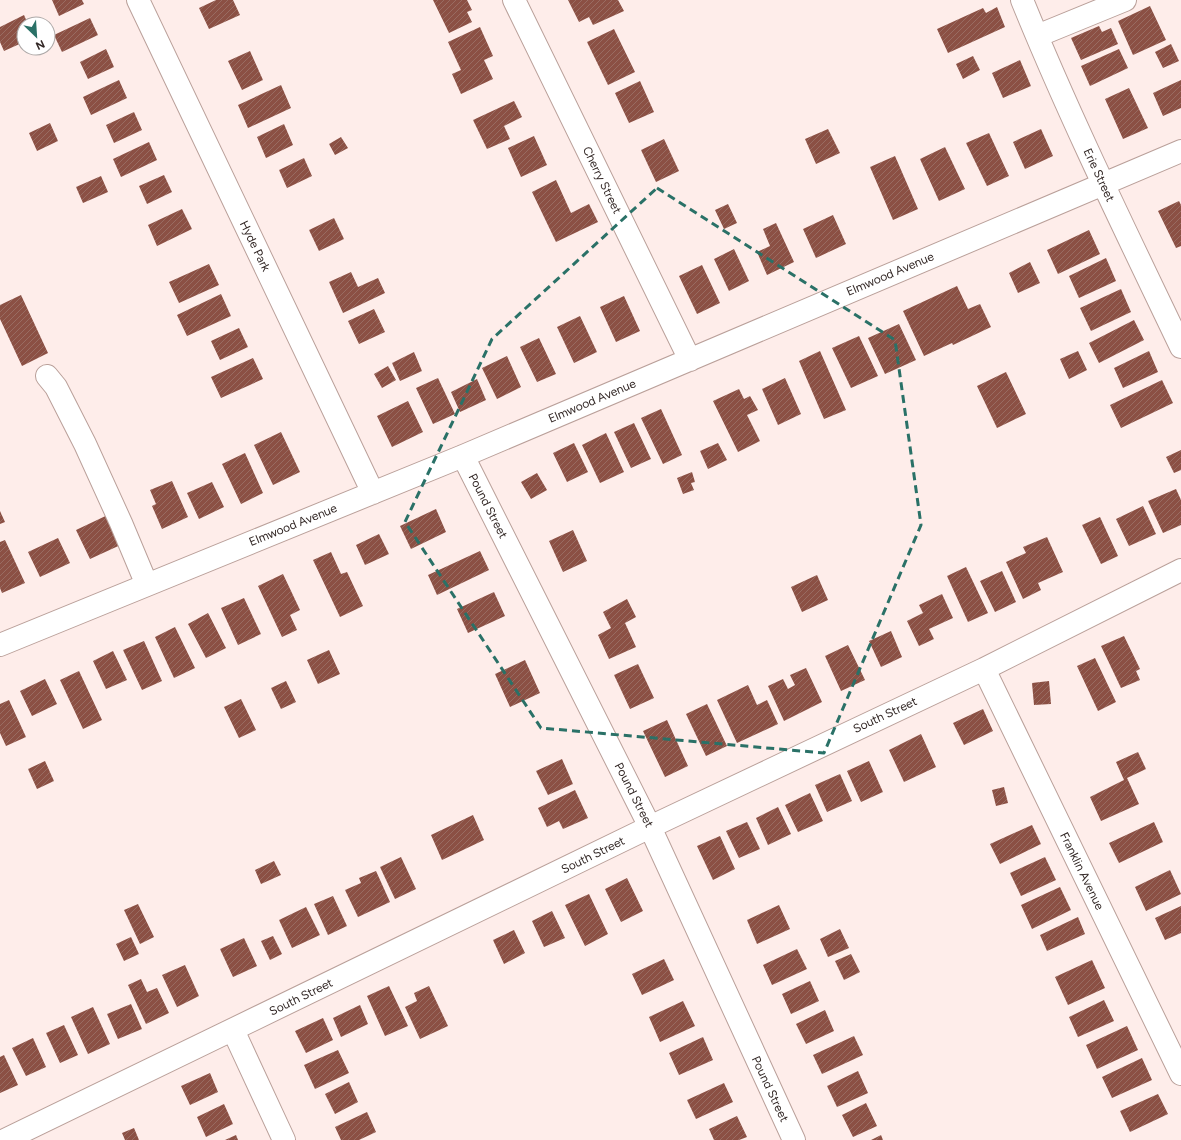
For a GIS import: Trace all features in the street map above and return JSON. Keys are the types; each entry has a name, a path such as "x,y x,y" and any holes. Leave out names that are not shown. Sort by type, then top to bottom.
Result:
{"street":[{"name":"Hyde Park","path":"138,0 373,493"},
{"name":"Cherry Street","path":"514,0 690,360"},
{"name":"Erie Street","path":"1022,0 1102,183 1181,347"},
{"path":"1037,36 1125,0"},
{"name":"Elmwood Avenue","path":"0,645 463,456 1181,150"},
{"path":"47,376 56,387 85,444 147,585"},
{"name":"Pound Street","path":"463,456 650,827 794,1140"},
{"name":"South Street","path":"7,1140 650,827 984,669 1181,570"},
{"name":"Franklin Avenue","path":"984,669 1181,1074"},
{"path":"232,1030 284,1140"}],"highlighted area":[{"path":"657,188 895,340 921,525 824,753 541,728 405,522 492,339"}],"building":[{"path":"52,0 82,0 84,4 59,16"},
{"path":"216,0 233,0 240,15 209,29 199,8"},
{"path":"433,0 467,0 472,10 467,12 472,22 449,33"},
{"path":"568,0 618,0 624,11 593,25 589,17 579,22"},
{"path":"1150,6 1166,40 1133,55 1118,21"},
{"path":"997,7 1005,27 948,53 937,29 983,8 986,13"},
{"path":"90,18 98,35 62,52 56,39 56,34"},
{"path":"16,19 16,46 4,51 0,42 0,27"},
{"path":"1099,26 1102,32 1111,28 1118,44 1081,60 1071,38"},
{"path":"480,27 493,56 484,60 493,79 461,94 452,74 461,70 448,42"},
{"path":"614,29 635,72 608,85 587,42"},
{"path":"1171,44 1179,61 1163,68 1155,52"},
{"path":"106,49 114,67 88,79 80,62"},
{"path":"1119,49 1128,68 1090,86 1081,66"},
{"path":"250,51 263,80 242,90 228,61"},
{"path":"973,56 980,70 963,79 956,64"},
{"path":"1020,60 1031,86 1003,98 992,73"},
{"path":"119,80 127,98 91,115 83,97"},
{"path":"1181,80 1181,108 1163,116 1153,93"},
{"path":"640,81 654,112 629,123 615,93"},
{"path":"281,85 291,108 248,128 238,105"},
{"path":"1129,88 1148,128 1123,139 1105,99"},
{"path":"514,101 522,117 504,126 510,139 487,149 473,120"},
{"path":"134,112 142,130 114,143 106,125"},
{"path":"50,123 58,141 37,151 29,133"},
{"path":"284,124 293,145 266,158 257,137"},
{"path":"828,129 840,153 816,164 805,139"},
{"path":"1041,129 1053,156 1025,169 1013,142"},
{"path":"989,133 1009,176 987,186 966,143"},
{"path":"534,136 547,165 521,177 508,148"},
{"path":"341,137 348,148 335,155 329,144"},
{"path":"664,139 679,171 656,182 641,150"},
{"path":"149,142 157,160 121,177 113,159"},
{"path":"945,147 965,189 939,201 920,159"},
{"path":"895,156 918,209 893,220 870,167"},
{"path":"304,158 312,176 287,188 279,170"},
{"path":"164,175 172,192 147,204 139,186"},
{"path":"101,176 108,192 83,203 76,187"},
{"path":"556,180 571,213 589,204 598,222 556,242 532,192"},
{"path":"1179,201 1181,205 1181,246 1176,248 1158,211"},
{"path":"728,204 737,223 724,229 715,210"},
{"path":"182,209 192,229 157,246 148,225"},
{"path":"833,215 846,244 816,258 803,229"},
{"path":"334,218 344,239 319,251 309,230"},
{"path":"776,223 794,262 767,275 757,252 770,246 763,229"},
{"path":"1089,230 1100,254 1058,274 1047,250"},
{"path":"734,249 749,281 729,291 714,259"},
{"path":"1106,258 1116,281 1079,298 1069,276"},
{"path":"1030,262 1040,283 1018,293 1009,273"},
{"path":"209,264 219,285 179,303 169,282"},
{"path":"702,265 720,303 697,314 679,276"},
{"path":"351,272 358,287 378,278 385,293 343,313 329,282"},
{"path":"957,286 968,309 980,304 991,327 953,345 952,343 924,356 903,311"},
{"path":"1121,289 1131,312 1091,331 1080,308"},
{"path":"221,294 231,316 187,336 177,315"},
{"path":"21,295 48,353 22,366 0,319 0,305"},
{"path":"624,296 640,331 616,342 600,307"},
{"path":"374,309 385,332 359,344 348,321"},
{"path":"580,316 597,352 574,363 557,327"},
{"path":"1134,320 1144,340 1099,363 1089,343"},
{"path":"899,324 916,360 885,374 868,338"},
{"path":"239,328 248,347 220,360 211,341"},
{"path":"859,336 878,376 851,388 832,348"},
{"path":"539,338 556,374 537,382 520,347"},
{"path":"820,351 846,410 824,419 799,361"},
{"path":"1078,351 1087,370 1069,379 1060,359"},
{"path":"1149,351 1158,372 1123,388 1114,368"},
{"path":"414,352 422,371 400,381 392,363"},
{"path":"507,356 521,387 497,399 482,368"},
{"path":"253,358 263,379 221,398 211,377"},
{"path":"388,366 396,380 382,388 374,374"},
{"path":"1006,372 1026,414 997,428 977,386"},
{"path":"438,378 455,414 433,424 416,388"},
{"path":"785,378 801,414 778,425 762,389"},
{"path":"477,379 486,400 460,412 451,392"},
{"path":"1162,380 1173,403 1121,428 1110,405"},
{"path":"739,389 744,399 750,396 758,410 747,415 760,441 738,452 713,401"},
{"path":"408,401 423,432 392,447 377,416"},
{"path":"661,409 682,455 663,464 641,418"},
{"path":"634,423 651,459 631,468 614,432"},
{"path":"281,432 300,472 273,485 254,445"},
{"path":"606,433 624,472 600,483 582,445"},
{"path":"574,443 588,472 567,482 553,453"},
{"path":"718,443 727,460 708,469 700,451"},
{"path":"1181,450 1181,470 1174,473 1166,457"},
{"path":"245,453 263,493 241,504 222,464"},
{"path":"692,472 695,482 691,483 694,490 683,494 677,478"},
{"path":"537,473 547,490 531,499 521,482"},
{"path":"172,481 188,517 162,529 152,506 156,504 150,490"},
{"path":"212,482 224,507 199,519 187,493"},
{"path":"1176,489 1181,500 1181,525 1163,533 1148,501"},
{"path":"1143,506 1156,534 1129,546 1116,519"},
{"path":"436,509 446,532 411,549 400,526"},
{"path":"0,511 5,522 0,524"},
{"path":"114,512 127,542 90,559 76,530"},
{"path":"1100,517 1118,556 1101,564 1082,525"},
{"path":"573,530 587,561 563,572 549,541"},
{"path":"379,534 389,554 365,565 356,545"},
{"path":"1047,537 1063,572 1038,583 1041,590 1023,599 1006,562 1026,553 1023,547"},
{"path":"58,538 70,563 40,577 28,552"},
{"path":"5,540 25,583 2,593 0,588 0,542"},
{"path":"480,551 489,570 437,595 428,575"},
{"path":"331,552 341,574 347,572 363,606 340,617 313,560"},
{"path":"966,567 988,613 968,622 947,576"},
{"path":"1002,571 1016,602 995,612 980,581"},
{"path":"283,574 300,610 290,615 297,630 282,637 258,586"},
{"path":"817,575 828,600 802,612 791,587"},
{"path":"494,592 505,616 468,633 457,609"},
{"path":"942,594 953,618 929,629 934,639 919,646 907,621 923,613 919,605"},
{"path":"244,598 261,634 238,645 221,608"},
{"path":"627,599 636,617 625,623 636,647 609,659 598,635 611,628 603,612"},
{"path":"208,613 226,648 206,658 188,624"},
{"path":"175,627 195,668 174,678 155,637"},
{"path":"891,631 902,657 881,667 869,641"},
{"path":"1124,636 1140,669 1136,671 1140,680 1121,688 1101,646"},
{"path":"144,641 162,681 142,690 123,650"},
{"path":"848,645 865,680 841,691 825,656"},
{"path":"329,650 340,674 318,684 307,660"},
{"path":"113,651 127,680 106,689 93,661"},
{"path":"1095,658 1116,702 1098,711 1077,666"},
{"path":"525,660 540,693 510,707 495,674"},
{"path":"638,664 654,698 630,709 614,675"},
{"path":"806,668 822,702 784,721 768,686 783,679 788,689 795,685 790,675"},
{"path":"79,671 102,720 83,729 60,680"},
{"path":"45,679 57,704 32,716 20,691"},
{"path":"286,681 296,702 281,709 271,688"},
{"path":"1049,681 1051,704 1034,705 1032,683"},
{"path":"748,685 757,705 767,700 778,724 737,743 717,700"},
{"path":"241,699 256,730 239,738 224,707"},
{"path":"9,700 26,737 6,746 0,733 0,704"},
{"path":"707,704 727,746 706,756 686,714"},
{"path":"983,709 993,731 964,745 953,723"},
{"path":"667,720 688,766 665,777 643,731"},
{"path":"921,734 936,767 904,782 889,750"},
{"path":"1138,752 1146,769 1127,778 1139,804 1101,821 1090,797 1124,780 1116,762"},
{"path":"562,759 573,784 548,795 536,771"},
{"path":"45,761 54,781 37,789 28,769"},
{"path":"869,761 883,792 861,802 847,771"},
{"path":"840,774 852,801 827,812 815,785"},
{"path":"1004,787 1008,803 996,806 992,790"},
{"path":"575,790 588,818 563,829 559,821 547,827 538,808"},
{"path":"810,793 823,821 798,832 785,805"},
{"path":"778,807 791,834 768,845 756,818"},
{"path":"473,815 484,840 442,860 431,835"},
{"path":"747,822 760,849 739,858 726,831"},
{"path":"1154,822 1163,842 1119,863 1109,843"},
{"path":"1032,825 1041,844 1000,864 990,844"},
{"path":"720,836 735,869 713,880 697,846"},
{"path":"401,857 416,889 395,899 380,867"},
{"path":"1045,857 1056,880 1021,896 1010,873"},
{"path":"274,861 281,875 261,884 255,870"},
{"path":"1170,870 1181,894 1146,911 1135,887"},
{"path":"376,871 390,902 358,917 345,890 361,883 359,878"},
{"path":"627,878 643,911 621,922 605,889"},
{"path":"1060,887 1071,910 1032,929 1021,905"},
{"path":"589,894 608,934 585,946 565,905"},
{"path":"333,896 347,926 328,935 314,904"},
{"path":"138,904 154,937 140,944 124,910"},
{"path":"779,905 790,929 757,944 747,920"},
{"path":"1181,906 1181,933 1165,940 1155,918"},
{"path":"306,907 320,935 292,948 279,920"},
{"path":"552,911 565,938 544,947 532,921"},
{"path":"1078,917 1085,934 1047,951 1040,935"},
{"path":"840,929 849,948 828,957 820,939"},
{"path":"514,930 525,953 504,964 493,940"},
{"path":"273,936 282,954 270,960 261,941"},
{"path":"131,937 139,954 124,961 116,944"},
{"path":"244,938 257,966 233,977 220,949"},
{"path":"797,949 807,969 772,985 763,965"},
{"path":"851,954 860,972 844,980 835,961"},
{"path":"664,959 674,980 642,995 632,974"},
{"path":"1092,960 1105,988 1068,1005 1055,977"},
{"path":"185,965 199,996 177,1007 162,975"},
{"path":"141,979 147,992 157,988 169,1013 146,1024 128,985"},
{"path":"810,981 819,1001 791,1014 782,994"},
{"path":"389,986 408,1026 385,1036 367,996"},
{"path":"429,986 448,1026 420,1039 405,1007 417,1001 414,993"},
{"path":"1104,1000 1114,1021 1078,1037 1069,1017"},
{"path":"683,1001 695,1026 660,1042 649,1017"},
{"path":"131,1004 142,1029 118,1039 107,1014"},
{"path":"360,1005 368,1024 341,1037 333,1018"},
{"path":"93,1007 110,1044 88,1054 71,1017"},
{"path":"825,1010 834,1031 806,1044 796,1024"},
{"path":"323,1018 333,1040 306,1053 295,1031"},
{"path":"64,1025 78,1055 60,1063 46,1033"},
{"path":"1127,1026 1138,1050 1097,1069 1086,1045"},
{"path":"854,1036 863,1055 822,1074 813,1055"},
{"path":"703,1037 713,1060 679,1075 669,1053"},
{"path":"33,1038 46,1067 26,1076 12,1048"},
{"path":"338,1050 349,1073 315,1089 304,1065"},
{"path":"4,1055 18,1085 0,1093 0,1057"},
{"path":"1142,1058 1152,1080 1112,1098 1102,1077"},
{"path":"858,1071 868,1093 837,1107 827,1086"},
{"path":"210,1073 218,1092 190,1105 181,1086"},
{"path":"349,1082 358,1102 335,1114 325,1094"},
{"path":"724,1083 733,1102 696,1119 687,1100"},
{"path":"1158,1094 1168,1114 1130,1132 1120,1111"},
{"path":"866,1103 877,1126 853,1137 842,1115"},
{"path":"224,1104 233,1124 206,1137 197,1117"},
{"path":"367,1112 376,1132 359,1140 341,1140 335,1127"},
{"path":"737,1116 747,1137 739,1140 714,1140 709,1129"},
{"path":"134,1128 139,1140 125,1140 122,1133"},
{"path":"236,1135 238,1140 225,1140"},
{"path":"881,1135 883,1140 871,1140"}]}
